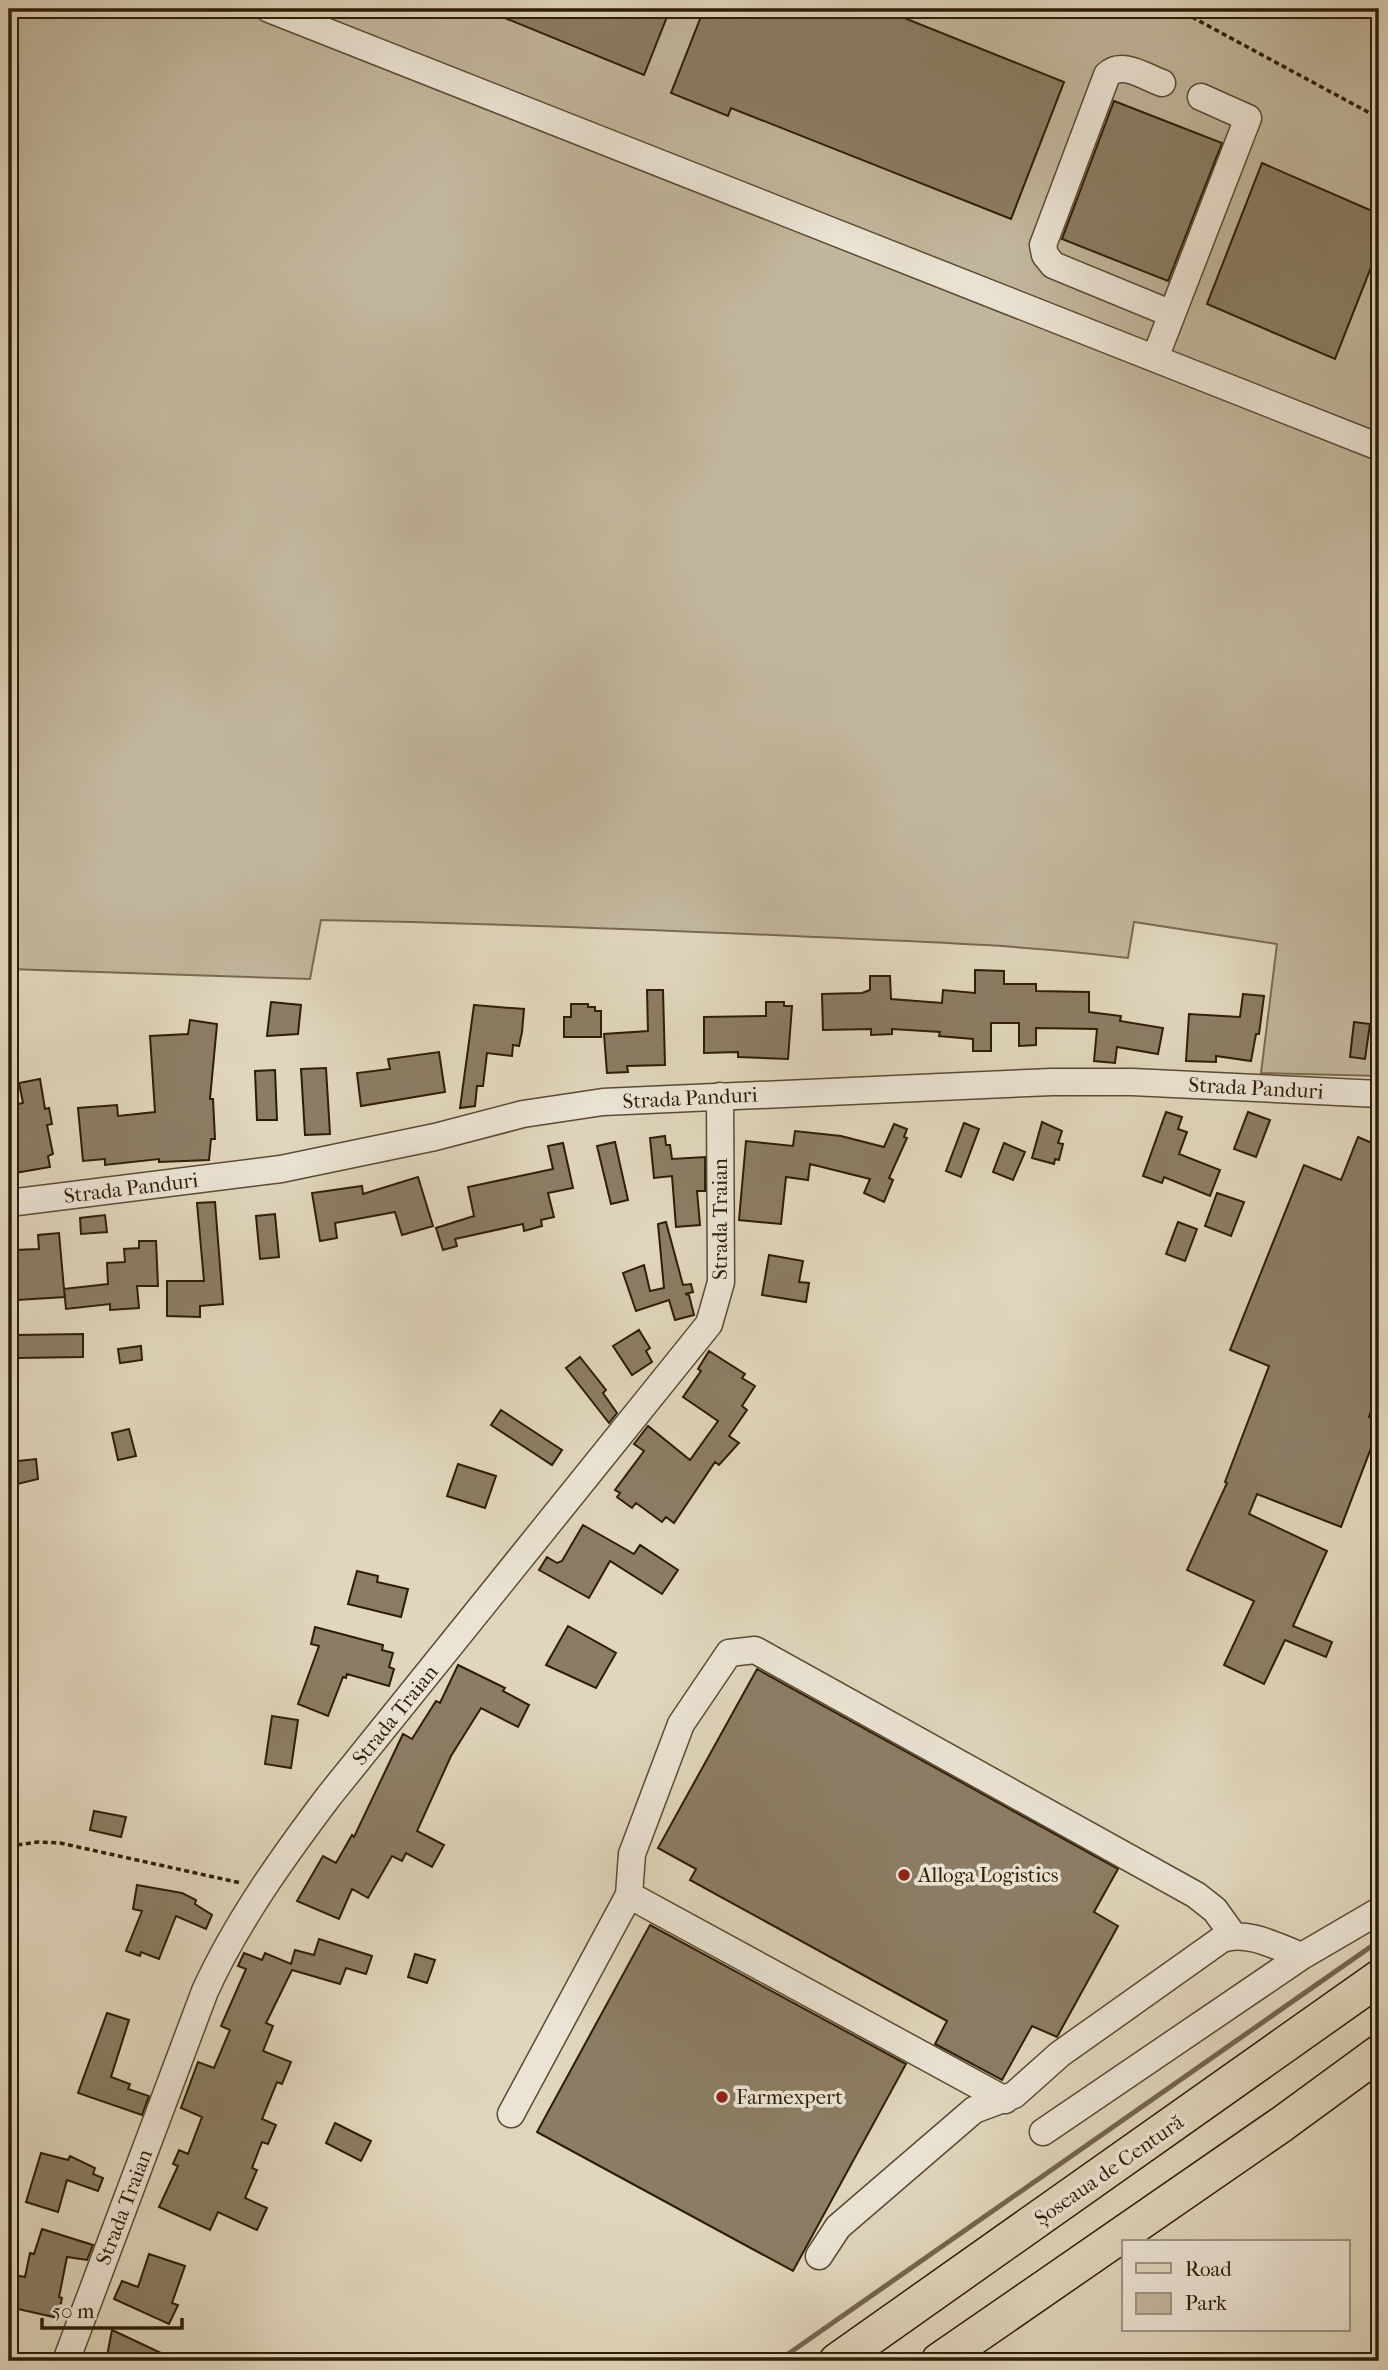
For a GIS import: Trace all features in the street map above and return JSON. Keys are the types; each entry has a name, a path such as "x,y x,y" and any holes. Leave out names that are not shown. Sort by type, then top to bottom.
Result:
{"main road":[{"name":"Șoseaua de Centură","path":"837,2361 1379,1978"},
{"path":"939,2361 1282,2124 1379,2053"}],"street":[{"path":"269,9 1379,447"},
{"path":"1161,83 1122,67 1114,69 1108,75 1043,245 1045,255 1053,265 1172,314"},
{"path":"1155,358 1248,118 1201,97"},
{"name":"Strada Panduri","path":"9,1203 281,1169 357,1155 562,1107 720,1096 1052,1082 1132,1082 1379,1094"},
{"name":"Strada Traian","path":"66,2361 219,1960 264,1888 329,1796 709,1324 721,1282 720,1096"},
{"path":"511,2114 629,1895 632,1854 681,1724 729,1653 750,1649 1196,1895 1215,1910 1233,1935"},
{"path":"629,1895 1005,2100"},
{"path":"1043,2132 1302,1956 1379,1911"},
{"path":"819,2256 838,2227 974,2110 1005,2100 1070,2046 1222,1939 1233,1935 1247,1936 1302,1956"}],"path":[{"path":"1177,9 1379,118"},
{"path":"9,1846 38,1842 60,1843 264,1888"}],"green space":[{"path":"9,9 1379,9 1379,1076 1261,1073 1277,944 1134,922 1128,958 1044,949 919,941 558,926 321,920 310,979 9,969"}],"building":[{"path":"483,9 670,9 644,75"},
{"path":"704,9 882,9 1064,82 1011,219 731,108 728,116 671,93"},
{"path":"1114,101 1222,143 1168,281 1062,239"},
{"path":"1262,163 1379,214 1379,247 1335,359 1207,304"},
{"path":"975,970 1004,971 1004,984 1036,984 1036,991 1089,992 1089,1012 1121,1016 1120,1021 1163,1028 1158,1054 1117,1047 1115,1063 1094,1061 1097,1029 1036,1028 1036,1045 1019,1046 1019,1023 991,1023 991,1051 973,1051 973,1039 939,1036 940,1032 892,1029 892,1034 871,1035 871,1029 823,1030 822,994 862,993 870,990 870,976 890,976 891,999 942,1003 943,990 975,993"},
{"path":"647,990 663,990 665,1065 627,1066 628,1072 607,1073 604,1034 648,1031"},
{"path":"1243,994 1264,996 1259,1034 1256,1034 1251,1061 1216,1056 1216,1062 1186,1061 1189,1014 1240,1017"},
{"path":"271,1002 301,1005 298,1034 267,1036"},
{"path":"766,1002 784,1002 784,1006 792,1006 788,1059 738,1057 738,1052 704,1053 704,1017 766,1016"},
{"path":"571,1004 588,1004 588,1007 595,1007 595,1011 601,1011 601,1037 564,1037 564,1017 571,1017"},
{"path":"474,1005 524,1009 522,1032 519,1046 513,1045 512,1056 487,1053 483,1086 477,1086 475,1106 460,1108"},
{"path":"190,1020 217,1024 210,1099 213,1099 215,1139 211,1139 209,1160 159,1162 159,1159 105,1165 105,1159 83,1161 78,1108 117,1105 118,1116 155,1112 150,1036 188,1034"},
{"path":"1354,1022 1370,1024 1365,1059 1350,1057"},
{"path":"439,1052 445,1092 361,1106 357,1073 390,1069 388,1059"},
{"path":"326,1068 330,1134 305,1135 301,1069"},
{"path":"275,1070 277,1120 257,1120 255,1071"},
{"path":"40,1079 45,1109 49,1108 52,1124 47,1125 53,1154 48,1156 50,1167 9,1174 9,1106 23,1103 19,1083"},
{"path":"1166,1112 1182,1117 1178,1129 1187,1132 1179,1154 1220,1170 1210,1196 1164,1177 1162,1183 1143,1176"},
{"path":"1248,1112 1270,1120 1256,1157 1234,1149"},
{"path":"1042,1122 1062,1131 1058,1143 1063,1144 1059,1160 1055,1159 1054,1164 1032,1158"},
{"path":"964,1123 979,1129 961,1177 946,1171"},
{"path":"894,1124 907,1129 904,1137 907,1138 889,1178 893,1180 884,1202 864,1193 870,1179 810,1164 808,1180 786,1177 781,1224 739,1220 746,1141 793,1146 795,1131 841,1136 884,1147"},
{"path":"665,1136 666,1145 670,1145 672,1159 705,1157 705,1191 697,1191 700,1225 676,1227 672,1176 654,1178 650,1138"},
{"path":"1358,1137 1379,1146 1379,1390 1369,1417 1379,1421 1379,1427 1341,1527 1257,1494 1249,1514 1327,1551 1293,1626 1332,1642 1326,1657 1285,1640 1264,1684 1224,1665 1254,1601 1187,1570 1227,1483 1225,1482 1269,1366 1230,1350 1304,1165 1341,1180"},
{"path":"615,1142 628,1200 611,1204 597,1146"},
{"path":"563,1143 573,1188 548,1193 554,1217 541,1220 542,1226 524,1231 523,1224 455,1239 457,1246 443,1250 436,1228 474,1216 468,1187 553,1169 548,1146"},
{"path":"1004,1143 1025,1152 1013,1180 993,1172"},
{"path":"418,1177 433,1226 402,1235 395,1212 335,1223 337,1238 320,1241 312,1193 362,1186 363,1194"},
{"path":"1217,1193 1244,1202 1231,1236 1205,1226"},
{"path":"215,1202 223,1304 200,1306 200,1317 167,1316 167,1281 204,1281 197,1203"},
{"path":"275,1214 279,1257 260,1259 256,1216"},
{"path":"105,1215 107,1232 81,1234 80,1218"},
{"path":"666,1222 683,1285 691,1284 693,1292 685,1294 689,1295 694,1315 675,1320 669,1300 636,1311 623,1273 644,1265 650,1291 664,1288 658,1224"},
{"path":"1178,1222 1197,1229 1185,1261 1166,1254"},
{"path":"59,1233 64,1289 108,1284 107,1263 125,1262 124,1249 139,1248 139,1241 156,1241 158,1286 137,1286 139,1308 110,1310 110,1304 66,1309 65,1297 17,1300 14,1250 39,1249 38,1235"},
{"path":"769,1255 803,1261 799,1282 809,1283 806,1302 762,1295"},
{"path":"639,1330 650,1348 646,1351 652,1362 632,1375 613,1346"},
{"path":"83,1334 83,1357 17,1358 17,1335"},
{"path":"141,1346 142,1360 120,1363 118,1349"},
{"path":"709,1351 745,1374 742,1378 755,1386 742,1406 747,1410 729,1436 739,1443 719,1465 715,1462 674,1523 666,1517 662,1522 636,1503 632,1508 617,1497 620,1493 615,1490 644,1451 634,1444 648,1426 690,1460 718,1421 683,1397 701,1371 698,1369"},
{"path":"580,1357 606,1390 603,1393 617,1413 609,1423 566,1368"},
{"path":"501,1410 562,1450 552,1465 491,1425"},
{"path":"129,1429 136,1456 118,1460 112,1433"},
{"path":"36,1459 38,1479 9,1486 9,1462"},
{"path":"458,1464 496,1476 485,1508 447,1496"},
{"path":"583,1525 634,1554 640,1545 678,1570 662,1594 610,1561 589,1598 539,1570 547,1557 557,1563 562,1561"},
{"path":"357,1571 378,1576 377,1582 408,1589 401,1617 348,1604"},
{"path":"568,1626 616,1653 596,1688 546,1665"},
{"path":"315,1627 383,1645 382,1650 393,1653 389,1667 394,1669 389,1686 347,1674 346,1678 343,1677 328,1716 298,1704 319,1646 311,1644"},
{"path":"458,1665 505,1688 503,1691 529,1705 518,1727 481,1708 451,1756 417,1831 444,1845 432,1867 406,1853 402,1861 392,1856 368,1898 352,1889 339,1919 297,1901 323,1856 336,1863 352,1835 354,1837 403,1734 412,1739 436,1701 440,1703"},
{"name":"Alloga Logistics","path":"757,1669 1118,1869 1094,1912 1118,1926 1057,2037 1032,2026 1002,2080 935,2044 947,2021 690,1880 696,1869 658,1848"},
{"path":"272,1716 298,1720 291,1768 265,1764"},
{"path":"94,1811 126,1817 121,1837 90,1830"},
{"path":"137,1885 182,1893 196,1900 195,1904 212,1915 206,1929 176,1916 159,1959 141,1952 140,1956 126,1951 142,1911 133,1909"},
{"name":"Farmexpert","path":"650,1925 906,2064 793,2271 537,2132"},
{"path":"319,1939 372,1956 366,1974 346,1968 340,1984 292,1970 266,2023 273,2026 263,2051 291,2062 282,2084 277,2082 262,2119 276,2125 268,2144 262,2142 252,2168 257,2170 245,2198 267,2208 257,2230 218,2212 210,2230 159,2207 178,2166 173,2164 179,2150 188,2154 202,2117 181,2108 198,2062 214,2068 230,2030 221,2026 246,1969 238,1966 244,1953 262,1960 265,1953 291,1964 295,1950 314,1955"},
{"path":"415,1954 435,1960 427,1983 408,1977"},
{"path":"107,2013 129,2020 111,2077 130,2084 128,2089 149,2096 142,2115 78,2093"},
{"path":"335,2123 371,2141 361,2161 326,2143"},
{"path":"41,2153 68,2160 70,2156 95,2168 93,2174 103,2178 98,2191 67,2180 58,2212 26,2202"},
{"path":"42,2229 93,2245 87,2260 67,2257 58,2318 9,2307 9,2274 25,2277 30,2253 34,2254"},
{"path":"149,2254 185,2266 172,2303 178,2305 169,2324 114,2299 122,2281 138,2287"},
{"path":"112,2330 178,2361 106,2361"}],"waterway":[{"path":"778,2361 1379,1941"}],"place":[{"name":"Alloga Logistics","path":"904,1875"},
{"name":"Farmexpert","path":"722,2097"}]}
